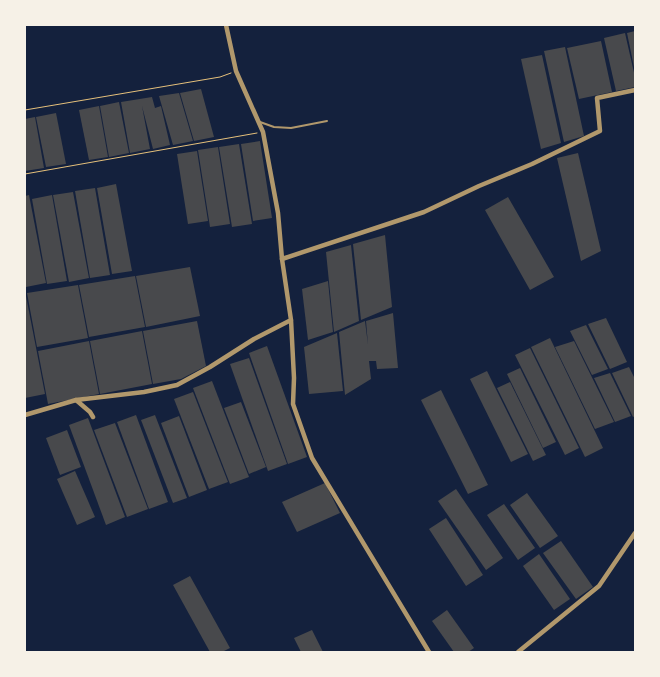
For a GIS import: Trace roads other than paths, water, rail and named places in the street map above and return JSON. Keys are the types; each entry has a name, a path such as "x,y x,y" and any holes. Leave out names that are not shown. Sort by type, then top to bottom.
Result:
{"street":[{"path":"226,25 236,71 263,132 278,212 282,259 291,320 294,378 293,404 312,458 429,652"},
{"path":"282,259 424,212 532,164 600,131 597,98 635,90"},
{"path":"25,415 76,400 144,392 177,385 254,339 291,320"},
{"path":"76,400 93,417"},
{"path":"518,652 599,586 635,533"}],"lane":[{"path":"258,121 274,127 291,128 327,121"}]}
